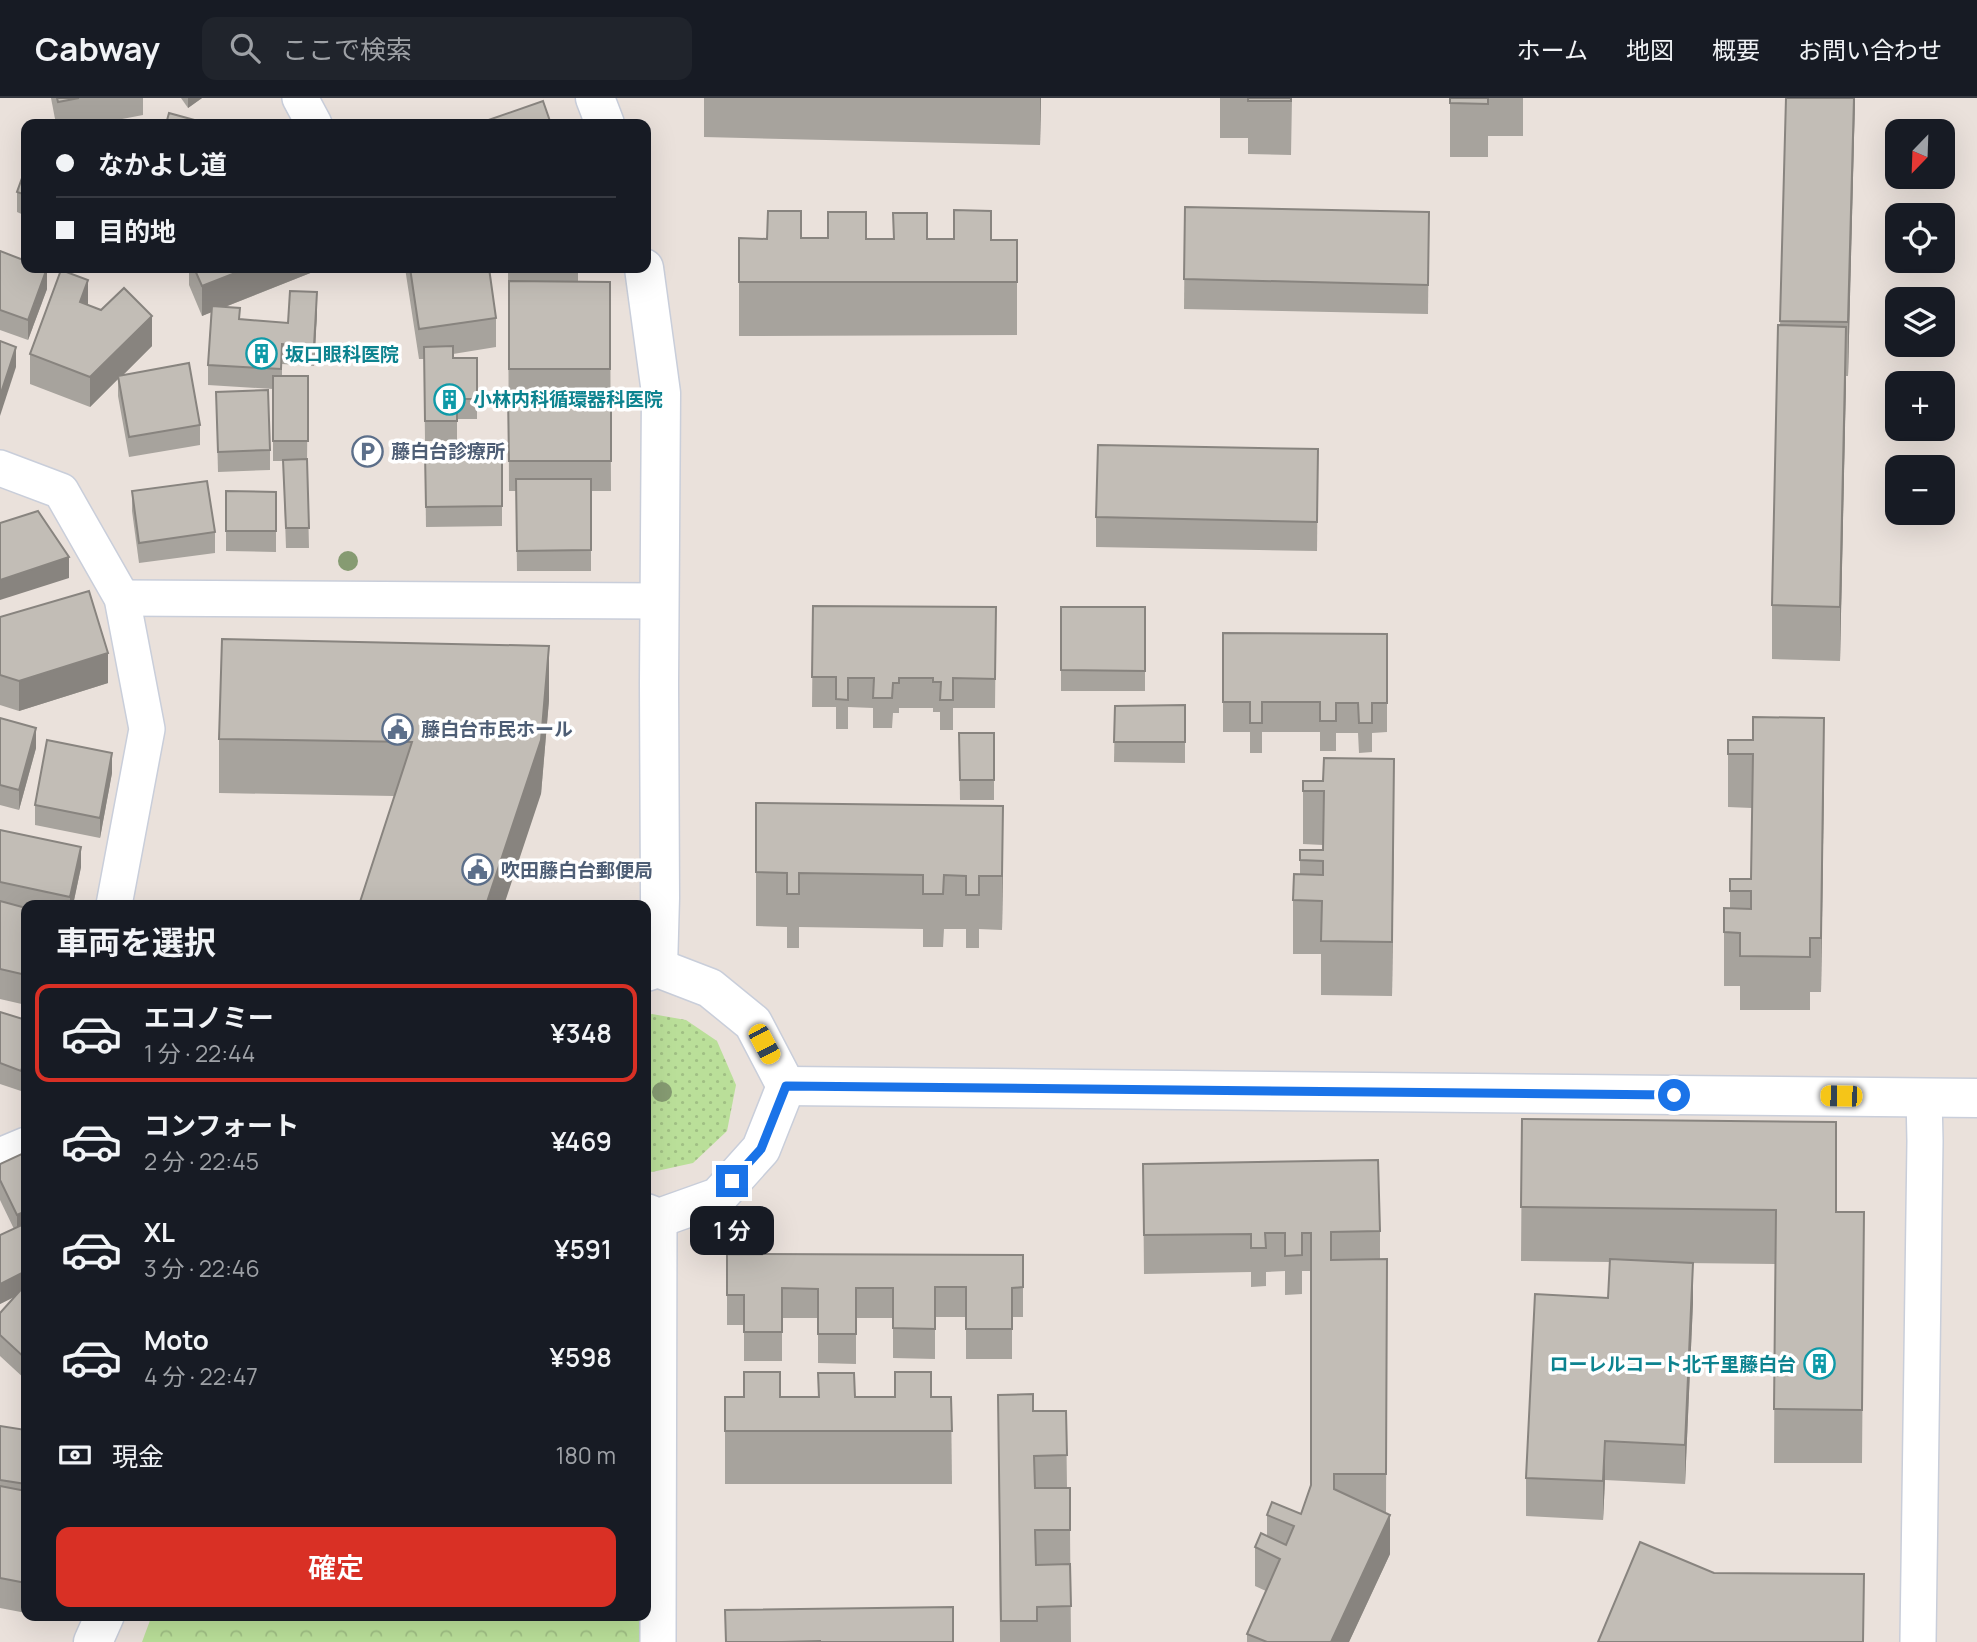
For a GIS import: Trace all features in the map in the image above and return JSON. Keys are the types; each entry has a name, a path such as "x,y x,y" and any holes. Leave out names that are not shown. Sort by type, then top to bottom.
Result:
{"street":[{"path":"300,98 311,119"},
{"path":"595,98 603,119"},
{"path":"645,273 661,393 660,898 652,970 710,988 753,1023 786,1086 761,1149 718,1197 652,1215 658,1642"},
{"path":"0,468 61,491 122,598 147,729 115,900"},
{"path":"122,598 660,601"},
{"path":"786,1086 1977,1098"},
{"path":"1918,1642 1924,1097"},
{"path":"0,1156 21,1147"},
{"path":"93,1642 102,1621"}],"green space":[{"path":"651,1014 686,1020 717,1041 736,1085 727,1131 693,1163 652,1172 651,1172"},
{"path":"150,1621 640,1621 640,1642 142,1642"}],"building":[{"path":"57,98 79,98 58,102"},
{"path":"1248,98 1291,98 1291,101 1248,101"},
{"path":"1450,98 1488,98 1488,104 1450,103"},
{"path":"1786,98 1854,98 1848,322 1780,321"},
{"path":"543,101 549,119 491,119"},
{"path":"169,113 191,119 167,119"},
{"path":"1185,207 1429,212 1428,285 1184,279"},
{"path":"954,210 991,211 991,240 1017,240 1017,282 739,282 739,238 767,239 768,211 801,211 801,238 828,238 828,212 866,212 866,239 894,239 893,213 927,213 927,239 954,239"},
{"path":"0,251 21,259 21,273 45,273 28,320 0,310"},
{"path":"60,273 69,273 88,280 80,302 101,310 124,288 152,316 90,377 30,354"},
{"path":"196,273 235,273 202,286"},
{"path":"411,273 490,273 496,318 419,329"},
{"path":"509,281 610,282 610,369 509,369"},
{"path":"290,291 317,292 314,346 282,344 281,369 208,365 212,306 240,308 239,319 288,323"},
{"path":"1778,325 1846,327 1840,607 1772,605"},
{"path":"0,341 16,347 0,396"},
{"name":"小林内科循環器科医院","path":"453,346 453,358 477,358 477,399 457,399 457,421 425,421 424,347"},
{"path":"189,363 200,425 129,437 118,376"},
{"path":"273,376 308,376 308,441 273,441"},
{"path":"268,390 270,450 218,452 216,392"},
{"path":"508,394 611,394 611,461 509,461"},
{"path":"1098,445 1318,449 1317,522 1096,517"},
{"path":"502,452 502,506 426,507 425,453"},
{"path":"307,459 309,528 286,528 283,460"},
{"path":"516,479 591,479 591,550 517,551"},
{"path":"207,481 215,532 139,543 132,491"},
{"path":"226,491 276,492 276,531 226,531"},
{"path":"38,511 69,557 0,580 0,523"},
{"path":"89,591 108,653 19,681 0,675 0,617"},
{"path":"813,606 996,607 995,679 953,678 953,700 940,700 941,682 933,682 933,678 899,678 899,683 893,683 892,698 873,698 874,678 848,678 848,700 836,699 836,677 812,677"},
{"path":"1061,607 1145,607 1145,671 1061,670"},
{"path":"1223,633 1387,634 1387,703 1372,703 1372,723 1359,723 1358,703 1336,703 1336,721 1320,721 1320,702 1262,702 1262,723 1250,723 1250,702 1223,702"},
{"path":"222,639 549,646 541,740 488,900 361,900 412,742 219,739"},
{"path":"1185,705 1185,742 1114,742 1115,706"},
{"path":"1753,717 1824,718 1821,938 1810,938 1810,957 1740,956 1740,933 1724,932 1724,908 1751,909 1751,891 1730,891 1730,879 1751,879 1753,754 1728,754 1728,740 1753,740"},
{"path":"0,718 36,728 19,790 0,785"},
{"path":"959,733 994,733 994,780 960,780"},
{"path":"47,740 112,753 100,818 35,805"},
{"path":"1324,758 1394,759 1392,942 1321,941 1322,901 1293,900 1294,874 1323,875 1323,861 1300,860 1300,850 1323,850 1324,791 1303,791 1303,781 1323,781"},
{"path":"756,803 1003,806 1002,876 979,876 979,895 966,895 966,876 944,875 943,894 923,894 923,875 799,873 799,894 787,894 787,873 756,872"},
{"path":"0,830 81,847 70,897 0,882"},
{"path":"0,901 21,907 21,974 0,969"},
{"path":"0,1012 21,1018 21,1071 0,1063"},
{"path":"1522,1119 1836,1122 1836,1212 1864,1212 1862,1410 1774,1409 1776,1210 1521,1207"},
{"path":"21,1154 21,1213 17,1215 0,1180 0,1164"},
{"path":"1378,1160 1380,1231 1331,1232 1331,1260 1387,1259 1386,1474 1334,1474 1334,1489 1390,1515 1331,1642 1267,1642 1247,1634 1280,1559 1255,1547 1261,1533 1286,1545 1294,1526 1267,1515 1272,1502 1301,1514 1311,1485 1311,1233 1302,1233 1302,1255 1285,1256 1285,1233 1265,1233 1266,1248 1251,1248 1251,1234 1144,1235 1143,1164"},
{"path":"21,1225 21,1274 0,1284 0,1235"},
{"path":"727,1254 1023,1255 1023,1287 1012,1288 1012,1329 966,1329 966,1287 935,1287 935,1329 893,1328 893,1288 856,1288 856,1334 818,1334 818,1289 782,1288 782,1332 744,1332 744,1295 727,1295"},
{"path":"1610,1259 1693,1263 1685,1445 1605,1441 1603,1481 1526,1478 1535,1294 1608,1298"},
{"path":"21,1290 21,1354 0,1335 0,1313"},
{"path":"744,1372 780,1372 780,1397 819,1397 818,1373 854,1373 855,1397 895,1397 895,1372 931,1372 931,1397 951,1397 952,1431 725,1431 725,1397 744,1397"},
{"path":"1033,1394 1033,1411 1066,1411 1067,1455 1034,1456 1035,1488 1070,1488 1070,1530 1035,1530 1036,1565 1070,1564 1071,1606 1037,1607 1037,1621 1001,1621 998,1395"},
{"path":"0,1426 21,1429 21,1483 0,1480"},
{"path":"0,1486 21,1490 21,1582 0,1578"},
{"path":"1640,1542 1714,1573 1864,1574 1863,1642 1598,1642"},
{"path":"953,1607 953,1642 726,1642 725,1610"}],"place":[{"name":"坂口眼科医院","path":"262,354"},
{"name":"小林内科循環器科医院","path":"450,399"},
{"name":"藤白台診療所","path":"368,451"},
{"name":"藤白台市民ホール","path":"398,729"},
{"name":"吹田藤白台郵便局","path":"478,870"},
{"name":"ローレルコート北千里藤白台","path":"1819,1364"}],"route":[{"path":"732,1181 761,1149 786,1086 1674,1095"}]}
